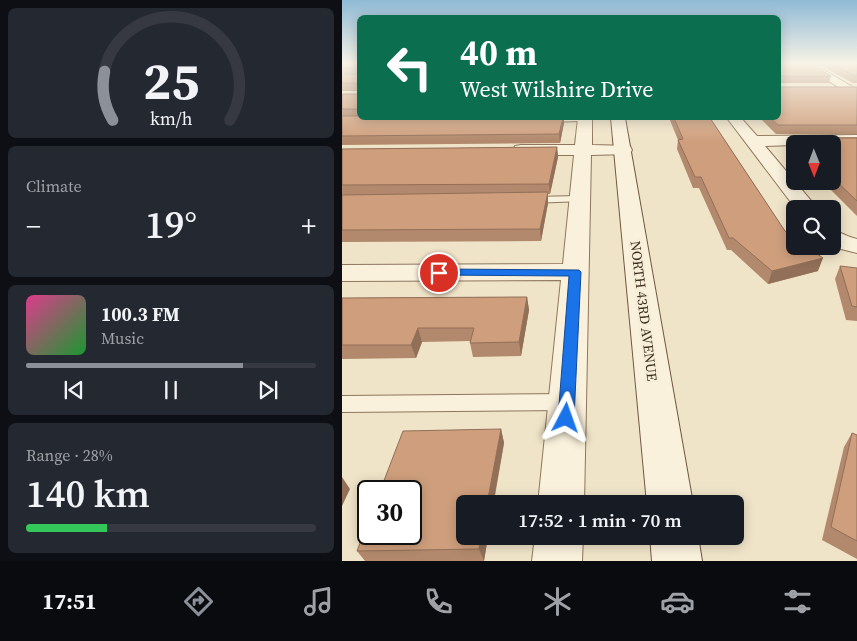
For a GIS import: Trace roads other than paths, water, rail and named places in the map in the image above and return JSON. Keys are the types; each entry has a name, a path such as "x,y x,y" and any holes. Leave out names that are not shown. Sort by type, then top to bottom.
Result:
{"street":[{"path":"562,495 585,120"},
{"name":"NORTH 43RD AVENUE","path":"618,120 624,150 669,495"},
{"path":"736,120 800,200"},
{"path":"753,141 856,140"},
{"path":"506,150 624,150"},
{"path":"342,273 575,272"},
{"path":"557,561 558,545"},
{"path":"675,545 677,561"}],"lane":[{"path":"520,200 580,199"},
{"path":"342,404 567,402"}]}
